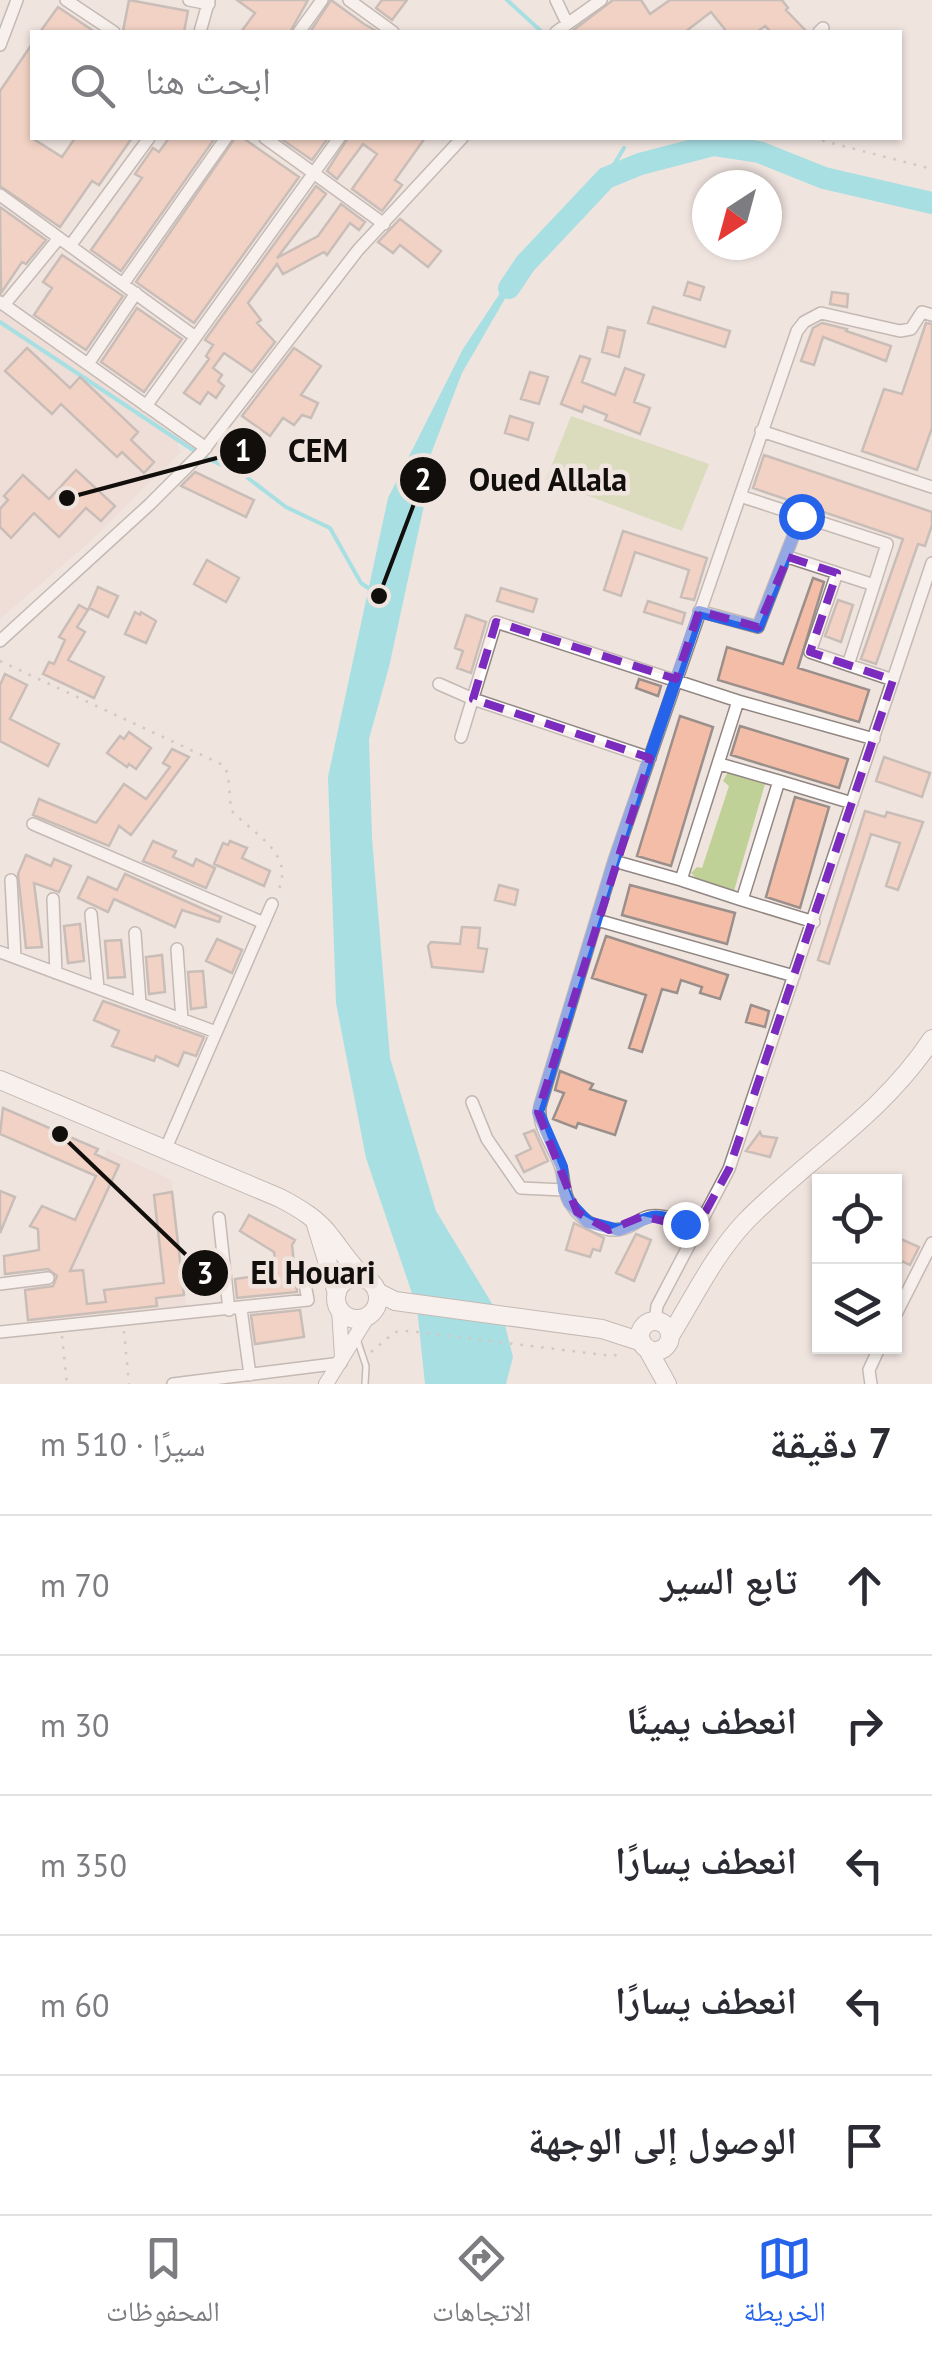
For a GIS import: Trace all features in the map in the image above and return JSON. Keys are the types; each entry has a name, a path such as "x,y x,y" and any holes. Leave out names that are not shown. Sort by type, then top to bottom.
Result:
{"main road":[{"path":"655,1334 690,1300 706,1271 734,1235 778,1190 880,1105 932,1039"},
{"path":"2,1086 260,1188 315,1220 372,1286 378,1303 370,1314"},
{"path":"315,1220 338,1301 353,1318 402,1302 655,1334"},
{"path":"338,1301 342,1284 351,1278 402,1302"},
{"path":"655,1334 668,1384"}],"street":[{"path":"0,45 16,0"},
{"path":"66,0 111,30"},
{"path":"189,0 209,2 201,30"},
{"path":"300,30 322,0"},
{"path":"349,0 390,30"},
{"path":"556,0 568,23"},
{"path":"559,30 601,0"},
{"path":"70,246 148,140"},
{"path":"123,284 225,140"},
{"path":"268,140 384,224"},
{"path":"146,406 338,140"},
{"path":"0,641 201,453 319,298 460,140"},
{"path":"0,195 194,336"},
{"path":"59,238 2,303 146,406 201,453"},
{"path":"88,364 136,294"},
{"path":"696,1230 656,1215 619,1230 588,1222 569,1202 562,1167 538,1112 614,861 796,331 821,313 900,331 911,329 922,312 932,315"},
{"path":"761,430 932,486"},
{"path":"740,496 887,544 848,665"},
{"path":"699,612 758,627 801,516"},
{"path":"788,557 874,585"},
{"path":"655,1334 657,1306 728,1169 932,563"},
{"path":"837,572 810,652 894,680"},
{"path":"461,737 496,622 738,701 874,739"},
{"path":"439,684 650,758"},
{"path":"681,880 738,701"},
{"path":"720,764 852,803"},
{"path":"742,900 780,781"},
{"path":"33,824 264,923"},
{"path":"614,861 814,922"},
{"path":"11,880 16,957"},
{"path":"53,899 56,973"},
{"path":"166,1148 272,904"},
{"path":"91,914 98,988"},
{"path":"597,920 794,976"},
{"path":"135,933 140,1004"},
{"path":"177,949 182,1020"},
{"path":"0,952 216,1032"},
{"path":"472,1102 487,1139 522,1188 564,1190"},
{"path":"220,1218 250,1375"},
{"path":"902,1302 932,1243"},
{"path":"0,1332 308,1300 302,1268"},
{"path":"0,1284 48,1278"},
{"path":"338,1301 342,1363"},
{"path":"326,1384 370,1314"},
{"path":"871,1384 869,1370 876,1354"},
{"path":"173,1384 342,1363"}],"lane":[{"path":"356,1337 364,1359 365,1384"}],"path":[{"path":"820,140 932,169"},
{"path":"0,661 222,765 228,774 231,810 265,840 283,867 284,880 272,904"},
{"path":"123,1320 130,1384"},
{"path":"61,1326 67,1384"},
{"path":"364,1359 395,1332 409,1331 599,1354"}],"highlighted area":[{"path":"788,557 837,573 810,652 893,680 729,1169 696,1229 643,1216 609,1230 577,1212 538,1112 650,758 473,699 496,622 676,679 699,611 758,627"}],"shaded area":[{"path":"0,310 184,437 177,445 181,452 86,545 0,619"},
{"path":"107,1150 172,1180 186,1306 28,1323 25,1288 55,1284 54,1265"}],"green space":[{"path":"571,416 709,464 682,531 546,480"},
{"path":"728,772 765,784 734,891 698,880 691,873 702,868 729,786 723,781"}],"water":[{"path":"525,264 462,373 424,472 425,501 369,739 372,838 390,1058 436,1211 505,1325 513,1357 506,1384 425,1384 417,1308 366,1158 336,1003 328,777 388,498 463,349 514,272"}],"building":[{"path":"129,0 188,11 184,30 123,30"},
{"path":"237,0 308,0 291,30 242,30 255,13"},
{"path":"331,0 374,30 311,30"},
{"path":"382,0 407,0 392,20 376,8"},
{"path":"613,0 641,0 650,14 670,0 782,0 805,30 769,30 765,26 760,30 725,30 711,12 688,30 574,30"},
{"path":"58,7 92,30 41,30"},
{"path":"30,47 30,140 62,157 74,140 131,140 99,185 92,181 60,227 0,186 0,91"},
{"path":"168,140 214,140 121,271 91,250 142,178 135,174 153,148 159,152"},
{"path":"234,140 246,140 299,177 194,323 136,282"},
{"path":"283,140 327,140 312,160"},
{"path":"347,140 424,140 395,180 402,185 382,211 352,189 377,154 363,144 337,179 327,171"},
{"path":"316,186 326,194 277,258 318,236 341,204 365,222 359,230 350,223 327,255 324,252 283,274 277,264 248,303 261,320 257,323 275,342 252,372 224,353 213,368 222,375 218,381 224,386 216,398 208,392 200,404 184,393 209,359 206,356 213,345 205,340"},
{"path":"0,207 46,240 26,264 22,262 1,293"},
{"path":"400,219 441,251 428,267 400,245 393,253 378,242"},
{"path":"62,255 123,296 86,350 34,315 52,288 43,282"},
{"path":"688,282 704,287 700,300 684,295"},
{"path":"832,292 848,294 847,307 830,304"},
{"path":"653,307 730,331 725,347 648,323"},
{"path":"137,308 182,339 144,392 101,362"},
{"path":"822,323 891,346 886,361 823,337 814,365 801,361 813,328"},
{"path":"926,323 932,324 932,428 917,470 862,451 884,389 902,394"},
{"path":"608,327 625,331 619,357 602,352"},
{"path":"27,348 70,388 80,377 138,432 131,440 154,462 144,473 122,452 117,457 61,404 52,414 5,371"},
{"path":"294,348 321,366 301,395 318,403 311,418 302,415 294,425 283,418 270,436 242,416"},
{"path":"580,356 590,359 582,382 615,395 625,368 644,375 634,402 650,408 640,434 605,420 607,415 584,406 582,412 561,404"},
{"path":"530,372 548,377 539,404 521,399"},
{"path":"510,416 533,423 528,440 505,433"},
{"path":"764,455 932,512 925,546 918,544 876,664 861,659 903,539 753,488"},
{"path":"76,470 115,506 101,521 86,508 59,537 34,513 11,538 0,527 0,509 8,500 4,496 23,475 49,499"},
{"path":"195,472 254,500 246,517 181,486"},
{"path":"623,531 707,558 694,600 681,597 689,570 635,552 621,596 604,590"},
{"path":"207,560 239,578 226,602 194,584"},
{"path":"813,578 824,582 798,668 869,690 859,722 718,680 727,647 783,664"},
{"path":"98,587 118,596 108,617 89,608"},
{"path":"501,588 537,599 533,612 497,601"},
{"path":"838,600 853,605 841,642 825,636"},
{"path":"648,601 685,613 682,624 644,612"},
{"path":"79,605 88,610 77,627 85,632 68,660 104,677 94,698 43,674 49,662 54,664 65,640 59,637"},
{"path":"135,612 156,621 146,643 125,634"},
{"path":"466,615 486,622 471,673 457,668 463,651 455,648"},
{"path":"5,674 27,685 10,719 59,744 48,766 0,741 0,685"},
{"path":"639,679 661,686 658,696 636,688"},
{"path":"680,716 713,727 671,866 637,856"},
{"path":"740,726 848,759 839,788 731,755"},
{"path":"129,732 151,748 136,769 107,753 120,736 124,739"},
{"path":"172,749 189,757 131,835 119,826 109,846 33,815 39,799 96,823 124,784 146,799 170,767 163,763"},
{"path":"884,757 930,773 922,797 876,781"},
{"path":"795,797 829,807 800,908 766,897"},
{"path":"865,811 885,817 887,812 923,822 898,890 886,886 900,843 871,834 829,964 818,960"},
{"path":"153,841 176,851 173,857 193,866 196,859 215,868 206,888 143,861"},
{"path":"230,841 247,848 242,858 270,871 264,886 214,864 223,843 228,845"},
{"path":"26,855 51,866 54,859 71,866 59,892 34,883 42,947 26,948 18,874"},
{"path":"125,874 221,917 219,922 182,910 175,927 114,899 108,912 78,898 88,877 117,890"},
{"path":"499,885 518,890 515,905 495,900"},
{"path":"630,885 735,913 727,944 622,915"},
{"path":"80,924 84,961 68,963 64,926"},
{"path":"462,927 480,928 478,948 487,949 483,972 432,967 428,946 431,942 460,944"},
{"path":"606,936 728,975 720,999 700,993 702,987 681,980 677,993 662,989 642,1052 629,1048 646,995 592,978"},
{"path":"217,939 242,950 232,973 206,961"},
{"path":"121,940 125,977 108,978 105,941"},
{"path":"162,955 165,992 149,994 146,957"},
{"path":"203,971 206,1007 191,1009 188,972"},
{"path":"103,1001 204,1037 196,1056 184,1052 178,1066 156,1056 154,1061 112,1046 119,1031 94,1020"},
{"path":"751,1005 769,1011 765,1027 746,1022"},
{"path":"560,1071 593,1084 590,1089 626,1101 615,1135 553,1119 564,1093 555,1090"},
{"path":"3,1108 98,1149 95,1154 119,1165 70,1271 83,1270 87,1304 106,1302 104,1290 164,1283 154,1195 172,1192 184,1295 156,1298 157,1306 28,1320 25,1290 53,1286 57,1276 48,1269 5,1274 4,1256 39,1250 38,1229 30,1226 42,1206 75,1220 96,1176 0,1134"},
{"path":"534,1130 548,1161 524,1172 516,1156 531,1149 524,1134"},
{"path":"760,1132 762,1136 777,1138 770,1157 746,1151"},
{"path":"0,1191 15,1197 0,1233"},
{"path":"249,1215 295,1240 292,1245 297,1292 237,1298 235,1279 277,1273 274,1252 240,1231"},
{"path":"574,1223 604,1238 600,1251 593,1249 590,1257 566,1250"},
{"path":"636,1234 651,1240 634,1281 616,1273"},
{"path":"902,1240 919,1247 910,1265 902,1262"},
{"path":"300,1310 304,1337 255,1344 251,1315"}],"waterway":[{"path":"507,0 540,30"},
{"path":"509,288 525,264 606,178 640,164 713,145 759,152 824,178 932,203"},
{"path":"606,178 624,148"},
{"path":"0,322 196,452"},
{"path":"204,457 244,475 286,507 330,528 361,583 371,590"}],"place":[{"name":"CEM","path":"67,498"},
{"name":"Oued Allala","path":"379,596"},
{"name":"El Houari","path":"60,1134"}],"route":[{"path":"685,1224 656,1215 619,1230 588,1222 569,1202 562,1167 538,1112 614,861 699,612 758,627 801,516"}]}
